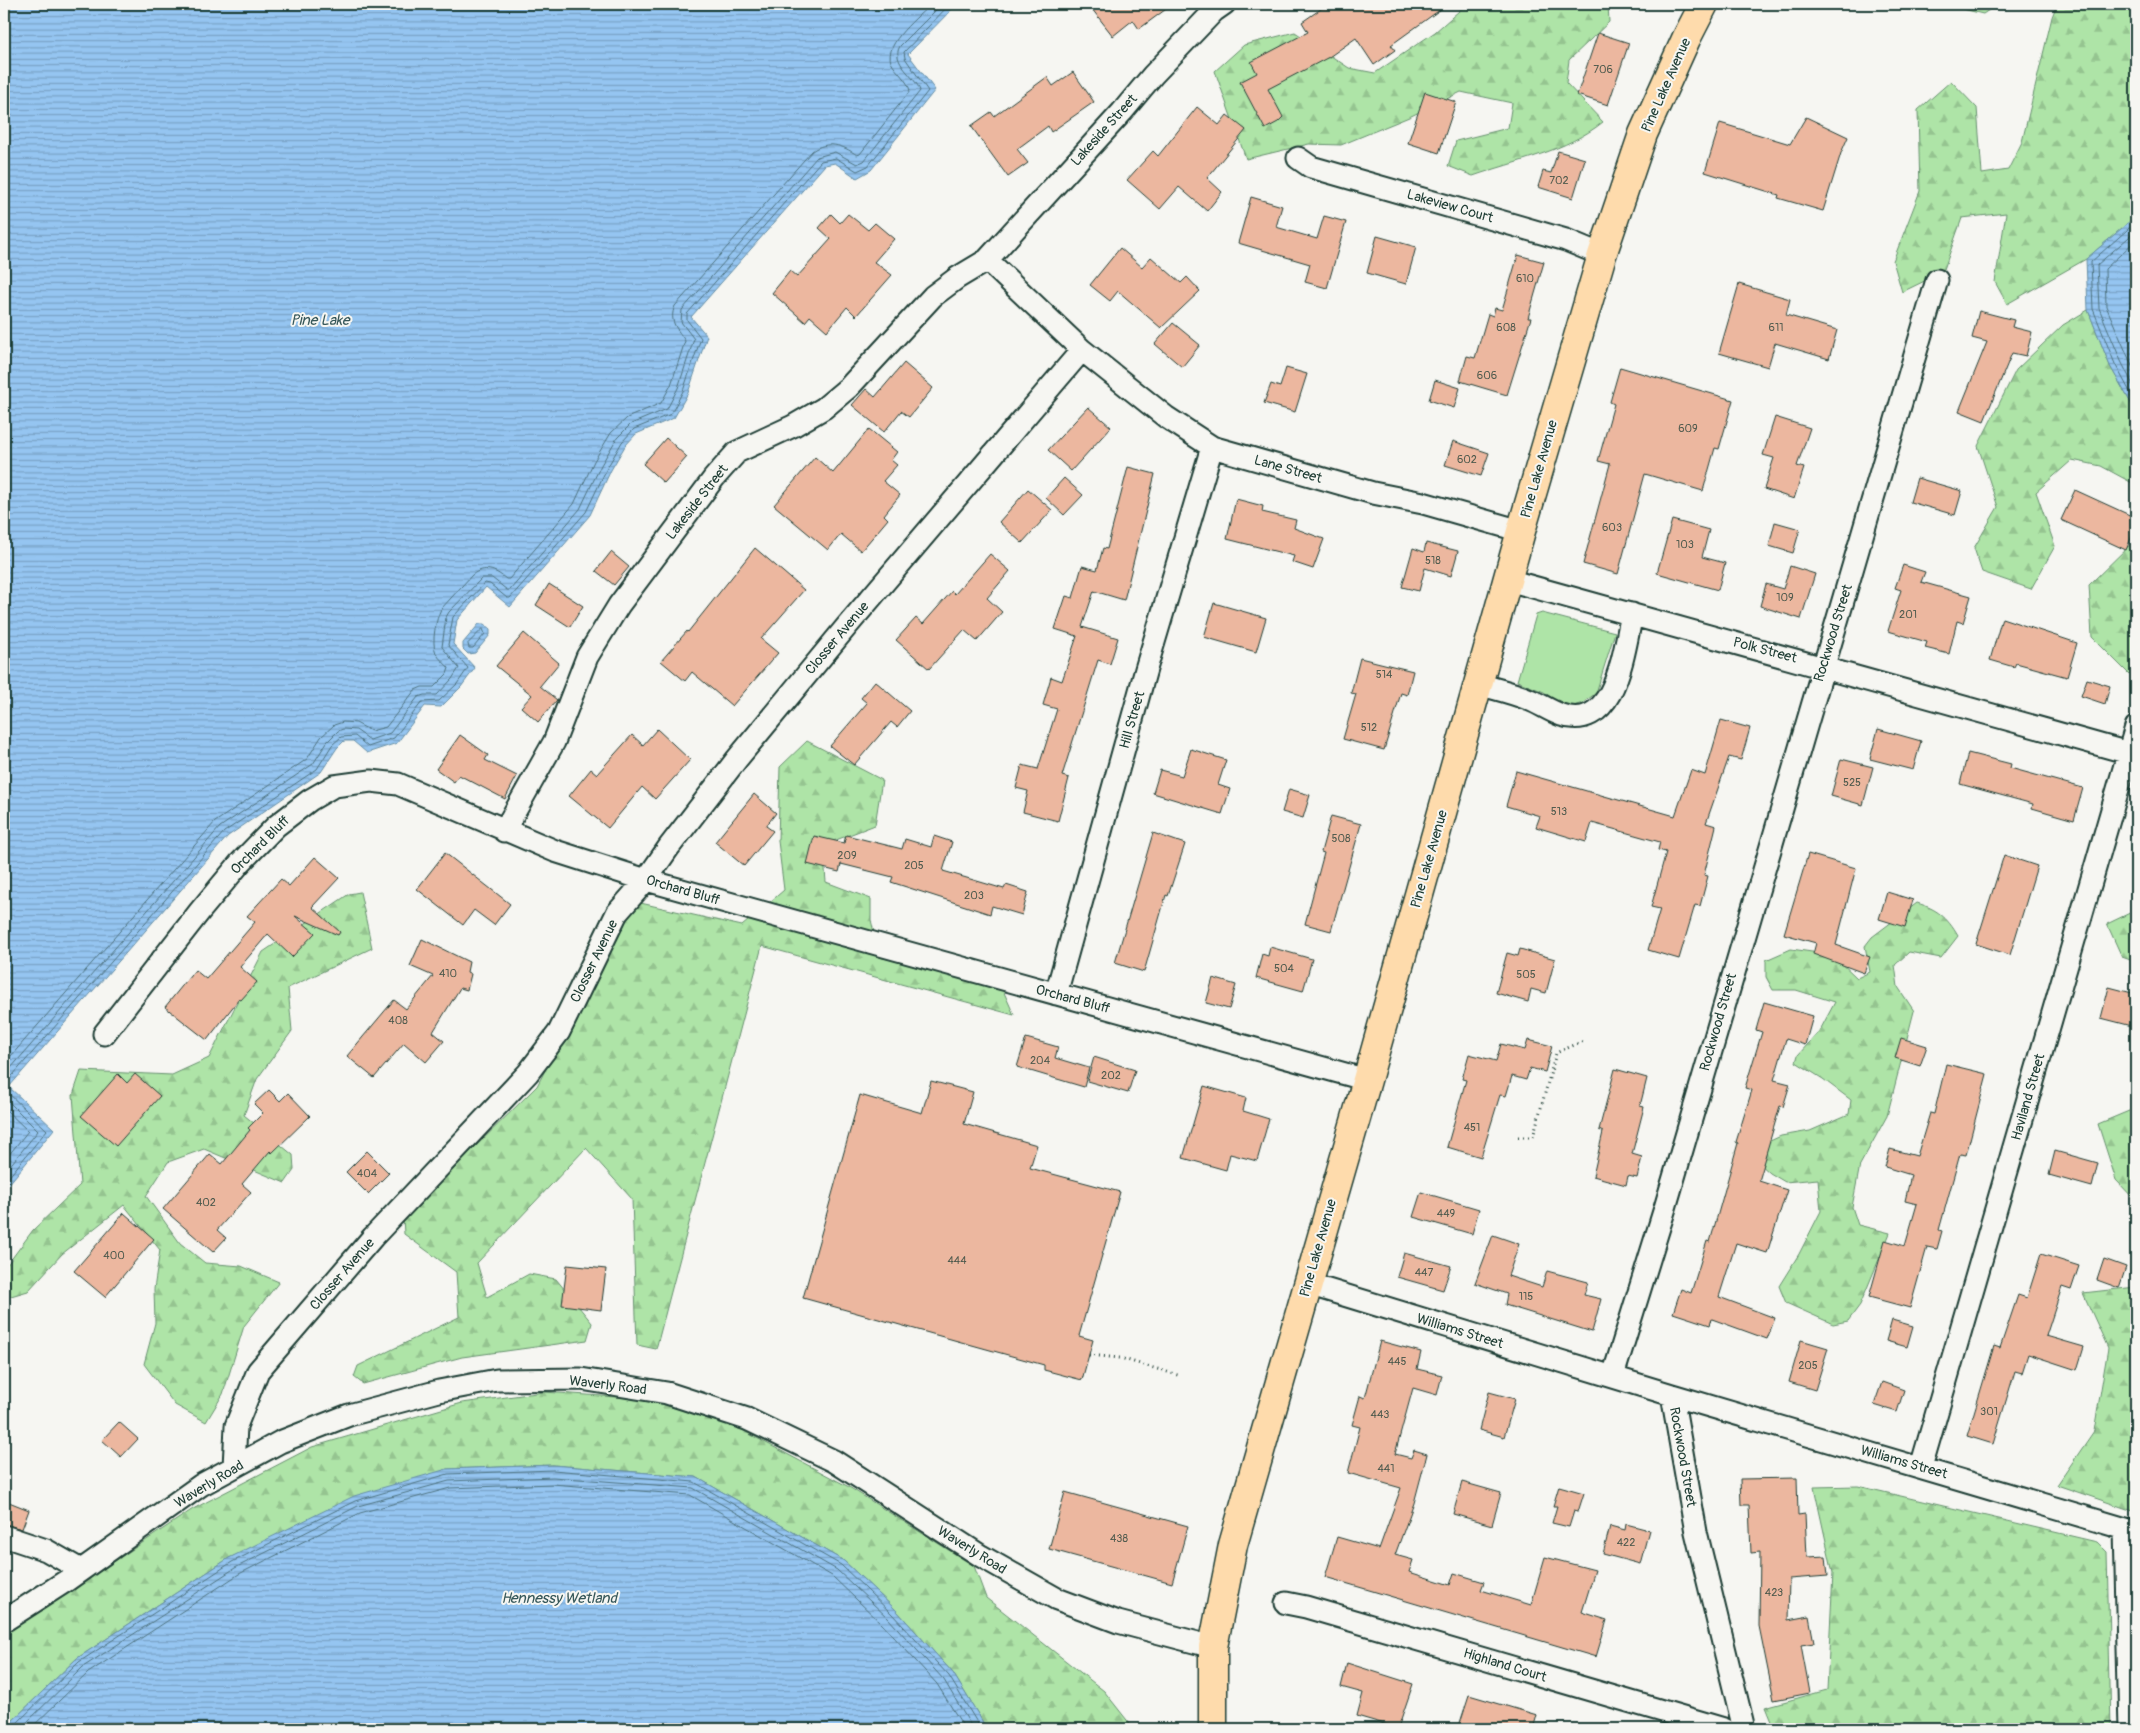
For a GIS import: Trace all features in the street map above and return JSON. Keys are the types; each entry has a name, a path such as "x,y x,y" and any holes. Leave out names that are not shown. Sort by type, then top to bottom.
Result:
{"main road":[{"name":"Pine Lake Avenue","path":"1213,1729 1213,1647 1234,1545 1521,531 1602,255 1643,134 1704,4"}],"street":[{"name":"Lakeside Street","path":"504,831 554,742 587,658 619,605 714,478 737,452 793,426 824,408 849,388 933,296 986,260 1122,112 1153,74 1208,17 1224,4"},
{"name":"Lakeview Court","path":"1298,158 1311,167 1566,240 1602,255"},
{"path":"986,260 1082,350"},
{"name":"Rockwood Street","path":"1744,1729 1696,1532 1672,1395 1613,1376 1665,1208 1822,666 1937,280"},
{"name":"Lane Street","path":"1082,350 1166,417 1212,448 1372,493 1432,506 1521,531"},
{"name":"Closser Avenue","path":"234,1467 236,1426 258,1371 373,1237 528,1073 559,1032 617,913 646,880 669,847 737,760 835,641 1082,350"},
{"name":"Hill Street","path":"1056,994 1146,670 1212,448"},
{"name":"Polk Street","path":"1508,580 1822,666 2132,754"},
{"path":"1478,684 1528,699 1562,715 1581,716 1592,713 1605,703 1615,684 1632,614"},
{"name":"Haviland Street","path":"1920,1467 2132,754 2136,727"},
{"name":"Orchard Bluff","path":"104,1034 200,911 240,863 276,826 310,800 334,786 371,781 398,784 504,831 555,851 646,880 1367,1080"},
{"name":"Williams Street","path":"1308,1284 1613,1376"},
{"name":"Waverly Road","path":"4,1621 81,1570 201,1485 280,1442 349,1415 439,1391 497,1380 581,1379 667,1393 747,1419 834,1462 974,1551 1057,1599 1118,1622 1213,1647"},
{"name":"Williams Street","path":"1672,1395 2131,1530"},
{"path":"2130,1729 2131,1530"},
{"path":"4,1536 46,1550 81,1570"},
{"name":"Highland Court","path":"1286,1603 1332,1614 1724,1729"}],"path":[{"path":"1518,1136 1533,1137 1556,1054 1586,1040"},
{"path":"1089,1355 1120,1358 1181,1376"}],"green space":[{"path":"1467,4 1608,4 1609,22 1569,60 1566,83 1603,122 1574,141 1524,160 1473,176 1448,166 1456,141 1508,128 1512,103 1461,92 1409,117 1341,145 1309,144 1246,159 1215,71 1244,45 1295,32 1349,68 1375,73 1435,32"},
{"path":"1943,4 1998,4 1983,14"},
{"path":"2057,4 2136,4 2136,216 2086,259 2007,304 1995,282 2006,213 1962,218 1943,272 1902,292 1893,261 1920,191 1918,110 1951,81 1977,108 1982,174 2008,170 2022,142 2052,17"},
{"path":"2088,310 2110,366 2136,412 2136,485 2101,466 2072,460 2036,492 2055,546 2031,589 1982,572 1974,548 1998,507 1978,446 2016,370 2063,325"},
{"path":"2136,539 2136,667 2129,674 2092,637 2089,585"},
{"path":"1542,613 1615,632 1596,693 1583,703 1570,707 1563,706 1544,692 1517,681 1536,615"},
{"path":"807,741 882,780 875,825 823,845 826,882 871,899 871,920 880,957 1002,988 1014,1015 762,946 656,1349 637,1345 632,1199 586,1148 477,1263 487,1297 529,1274 556,1279 592,1323 587,1340 462,1357 363,1384 354,1377 358,1366 459,1317 456,1272 404,1234 403,1218 537,1086 600,964 636,902 742,926 784,890 778,841 780,767"},
{"path":"360,892 372,948 288,988 292,1031 257,1079 244,1115 293,1155 294,1170 285,1183 204,1149 168,1162 146,1196 180,1243 205,1263 241,1266 279,1282 244,1326 223,1394 206,1422 175,1405 144,1364 155,1323 154,1289 160,1250 124,1205 62,1254 28,1291 4,1298 4,1269 33,1230 80,1185 73,1095 81,1071 172,1075 209,1058 263,952 349,894"},
{"path":"1917,903 1941,915 1958,936 1941,958 1909,952 1895,965 1898,987 1914,1011 1887,1116 1860,1165 1852,1207 1858,1225 1890,1233 1860,1305 1848,1321 1833,1324 1786,1303 1779,1286 1799,1254 1821,1211 1818,1179 1785,1182 1770,1173 1748,1151 1781,1136 1810,1131 1849,1114 1851,1100 1796,1062 1798,1055 1819,1032 1835,1002 1796,990 1773,990 1766,977 1766,960 1791,949 1833,955 1857,978 1870,972 1865,946 1872,937"},
{"path":"2136,910 2136,962 2122,957 2107,924"},
{"path":"2136,1108 2136,1201 2116,1180 2098,1124"},
{"path":"2136,1287 2136,1512 2057,1485 2094,1431 2108,1348 2083,1293"},
{"path":"544,1392 659,1400 738,1428 849,1487 974,1566 986,1598 1104,1691 1134,1729 987,1729 953,1673 896,1610 844,1561 696,1477 553,1465 447,1469 229,1558 76,1659 4,1729 4,1635 193,1509 312,1447 462,1403"},
{"path":"1858,1486 2097,1542 2107,1552 2111,1729 1774,1729 1765,1707 1827,1690 1833,1573 1814,1487"}],"water":[{"name":"Pine Lake","path":"4,4 957,4 908,54 935,90 871,170 857,178 835,163 825,165 691,317 707,336 688,393 674,418 636,434 625,446 611,470 590,515 510,607 486,587 457,620 453,644 475,668 461,687 441,707 425,706 397,743 367,753 353,741 344,741 321,772 228,836 9,1087 54,1129 4,1190"},
{"path":"2136,216 2136,412 2110,366 2088,310 2086,259"},
{"path":"479,624 484,624 490,629 490,635 475,653 468,654 463,649 463,643"},
{"name":"Hennessy Wetland","path":"553,1465 696,1477 844,1561 896,1610 953,1673 987,1729 4,1729 76,1659 229,1558 354,1496 447,1469"}],"building":[{"path":"1088,4 1173,4 1139,29 1133,20 1113,36"},
{"path":"1328,4 1448,4 1391,45 1395,50 1374,65 1356,38 1329,57 1268,89 1283,117 1265,129 1240,82 1257,73 1251,62 1308,32 1302,22"},
{"path":"1598,33 1629,43 1608,105 1577,95"},
{"path":"1073,72 1094,102 1051,132 1048,126 1017,149 1028,163 1008,177 971,126 991,112 994,116 1047,77 1053,86"},
{"path":"1425,92 1456,102 1439,153 1408,143"},
{"path":"1197,107 1219,125 1227,115 1246,130 1207,178 1222,192 1207,211 1179,187 1160,209 1127,180 1153,151 1158,156"},
{"path":"1806,117 1848,137 1841,153 1823,211 1778,198 1779,195 1705,172 1720,123 1790,144"},
{"path":"1558,151 1585,159 1573,198 1538,187 1543,171 1551,173"},
{"path":"1251,197 1282,206 1276,227 1317,239 1324,216 1346,222 1327,288 1305,282 1310,264 1238,243"},
{"path":"831,214 840,223 848,214 868,230 875,223 894,239 874,262 892,275 856,316 847,307 827,331 810,316 805,322 772,293 790,271 797,277 831,239 819,228"},
{"path":"1377,236 1416,247 1406,284 1367,273"},
{"path":"1120,248 1142,267 1151,257 1181,283 1187,277 1200,291 1161,328 1118,291 1110,301 1090,285"},
{"path":"1518,255 1544,262 1528,318 1531,318 1507,395 1460,381 1467,356 1475,358 1488,314 1493,316 1495,308 1502,310"},
{"path":"1739,284 1790,299 1786,315 1837,330 1829,359 1775,343 1768,367 1719,353"},
{"path":"1979,311 2014,320 2012,327 2032,332 2026,356 2012,353 1984,421 1959,411 1987,342 1972,338"},
{"path":"1173,323 1200,345 1182,367 1155,344"},
{"path":"904,363 933,388 909,417 901,411 884,432 852,405 866,389 875,397"},
{"path":"1620,367 1733,400 1719,449 1715,448 1703,491 1645,474 1618,574 1583,564 1610,464 1598,461 1614,404 1610,402"},
{"path":"1286,368 1307,374 1295,412 1264,403 1271,384 1280,387"},
{"path":"1435,380 1460,388 1454,408 1429,400"},
{"path":"1088,407 1111,427 1071,471 1048,450"},
{"path":"1775,417 1810,428 1797,466 1804,468 1794,499 1764,489 1774,458 1763,455"},
{"path":"869,429 897,452 891,460 897,465 883,481 900,495 884,515 888,519 861,551 841,534 828,550 774,505 815,457 833,473"},
{"path":"666,438 687,457 664,483 643,464"},
{"path":"1453,441 1489,453 1481,476 1445,465"},
{"path":"1128,467 1155,474 1124,600 1094,591 1082,627 1118,638 1110,664 1098,660 1062,776 1069,778 1058,821 1023,812 1028,791 1016,788 1022,765 1038,769 1057,709 1043,705 1051,677 1062,681 1077,636 1055,629 1066,596 1073,598 1082,566 1097,570 1103,548 1107,549"},
{"path":"1064,478 1083,495 1064,515 1046,498"},
{"path":"1917,478 1962,491 1955,515 1910,502"},
{"path":"1028,489 1052,510 1022,543 999,522"},
{"path":"2075,490 2136,518 2136,527 2126,550 2061,520"},
{"path":"1236,499 1263,506 1262,512 1296,520 1294,528 1324,539 1313,569 1292,562 1294,556 1227,539"},
{"path":"1672,520 1709,530 1702,557 1725,563 1718,590 1657,573"},
{"path":"1775,522 1800,529 1793,553 1769,546"},
{"path":"1426,543 1458,551 1451,576 1425,568 1419,591 1402,587 1413,548 1424,552"},
{"path":"755,548 804,590 761,639 778,653 732,706 692,672 685,681 661,661 688,632"},
{"path":"611,552 629,567 614,585 596,571"},
{"path":"990,554 1010,571 987,598 1002,612 977,641 964,630 929,669 896,640 916,618 923,624 952,591 955,594"},
{"path":"1903,565 1925,572 1921,582 1971,596 1963,623 1957,621 1949,654 1925,648 1927,642 1888,631 1901,590 1895,588"},
{"path":"1790,566 1815,574 1801,619 1760,606 1766,584 1783,589"},
{"path":"549,584 583,606 570,627 536,605"},
{"path":"1214,603 1266,618 1256,652 1204,637"},
{"path":"2002,618 2077,643 2067,677 2016,663 2014,667 1990,660"},
{"path":"524,633 559,663 540,686 557,700 538,722 521,707 532,695 496,666"},
{"path":"1360,658 1413,671 1407,695 1401,693 1384,750 1343,739 1356,694 1351,693"},
{"path":"2087,679 2110,686 2105,704 2081,696"},
{"path":"875,681 910,711 897,727 891,722 854,765 830,746 867,703 861,698"},
{"path":"1721,720 1750,728 1741,760 1729,757 1706,823 1716,826 1704,875 1708,876 1700,906 1695,905 1679,959 1648,950 1660,909 1651,907 1666,852 1658,850 1660,842 1592,823 1586,842 1536,827 1540,816 1506,806 1516,771 1675,816 1691,770 1705,775"},
{"path":"657,729 690,760 655,799 642,787 608,828 569,796 591,769 597,774 632,735 643,745"},
{"path":"1878,729 1921,741 1913,770 1870,759"},
{"path":"460,735 488,755 485,760 517,776 505,799 459,775 454,782 436,769"},
{"path":"1191,749 1226,760 1218,785 1230,789 1222,814 1153,793 1160,770 1182,776"},
{"path":"1968,753 2011,764 2010,768 2083,788 2074,820 2032,808 2033,804 1960,784"},
{"path":"1841,759 1873,767 1863,805 1831,796"},
{"path":"1289,789 1310,795 1303,818 1282,812"},
{"path":"754,794 776,813 766,826 773,831 744,866 715,842"},
{"path":"1331,816 1361,824 1331,931 1305,924 1324,853 1321,852"},
{"path":"1153,833 1185,844 1168,896 1166,895 1144,972 1115,963"},
{"path":"846,835 902,849 905,839 931,847 934,836 952,842 943,871 1004,889 1006,885 1028,892 1022,915 992,906 990,914 891,882 893,877 841,864 839,872 807,864 814,836 844,843"},
{"path":"445,853 510,904 494,925 474,910 463,925 417,889"},
{"path":"1808,854 1856,868 1836,945 1870,957 1864,973 1813,954 1816,943 1784,934"},
{"path":"2004,855 2037,866 2010,955 1976,944"},
{"path":"315,857 339,878 312,907 340,932 338,935 295,916 315,933 292,957 268,934 240,967 257,982 241,1000 239,999 207,1040 165,1007 195,970 206,979 255,922 247,916 281,879 289,886"},
{"path":"1887,892 1913,900 1905,927 1879,919"},
{"path":"422,939 469,962 467,972 471,974 467,990 460,988 433,1032 444,1041 426,1062 404,1043 374,1078 347,1056 394,1000 406,1009 433,976 410,966"},
{"path":"1270,947 1312,959 1303,991 1256,978 1262,954 1268,956"},
{"path":"1520,949 1555,959 1546,993 1531,989 1528,1002 1496,993 1507,953 1518,956"},
{"path":"1213,978 1236,985 1229,1009 1206,1003"},
{"path":"2109,987 2136,994 2136,1027 2101,1018"},
{"path":"1764,1002 1813,1016 1805,1045 1786,1039 1774,1080 1790,1084 1783,1107 1780,1106 1759,1181 1787,1190 1767,1253 1736,1243 1719,1297 1775,1318 1767,1339 1712,1319 1710,1325 1673,1313 1681,1289 1691,1293 1707,1241 1710,1242 1738,1143 1736,1142 1752,1090 1745,1088 1762,1032 1756,1030"},
{"path":"1026,1038 1058,1047 1055,1058 1089,1068 1084,1087 1017,1067"},
{"path":"1901,1038 1927,1046 1920,1066 1895,1058"},
{"path":"1528,1040 1552,1046 1545,1072 1530,1068 1526,1080 1512,1076 1506,1096 1500,1095 1481,1157 1447,1147 1466,1080 1462,1079 1469,1054 1496,1061 1501,1044 1525,1050"},
{"path":"1094,1057 1135,1070 1128,1093 1087,1081"},
{"path":"1946,1064 1987,1074 1966,1155 1960,1154 1939,1230 1942,1231 1937,1249 1927,1247 1910,1308 1869,1297 1885,1240 1905,1246 1917,1204 1905,1201 1911,1175 1885,1167 1890,1149 1917,1156 1930,1113 1934,1114"},
{"path":"1615,1069 1647,1078 1640,1106 1644,1107 1632,1154 1642,1157 1637,1178 1628,1176 1626,1185 1593,1176 1603,1132 1599,1130"},
{"path":"118,1074 127,1083 135,1074 160,1096 116,1146 81,1116"},
{"path":"931,1081 973,1092 964,1124 1037,1145 1030,1168 1120,1192 1079,1336 1093,1340 1082,1380 1044,1370 1044,1365 803,1298 860,1095 922,1113"},
{"path":"1204,1086 1246,1098 1243,1111 1269,1119 1257,1161 1230,1154 1226,1170 1183,1158"},
{"path":"269,1090 280,1101 288,1093 310,1116 272,1153 270,1151 242,1184 251,1192 217,1230 226,1238 213,1252 163,1209 210,1154 222,1164 250,1130 248,1128 263,1113 254,1104"},
{"path":"367,1151 389,1173 368,1194 346,1172"},
{"path":"2055,1151 2098,1163 2092,1187 2049,1175"},
{"path":"1421,1192 1479,1209 1472,1234 1413,1217"},
{"path":"124,1213 154,1239 105,1297 74,1271"},
{"path":"1493,1235 1519,1244 1508,1276 1542,1287 1547,1271 1588,1282 1584,1295 1601,1299 1592,1332 1505,1305 1507,1294 1475,1283"},
{"path":"1404,1253 1451,1266 1443,1290 1397,1277"},
{"path":"2041,1254 2079,1266 2071,1290 2062,1287 2046,1336 2084,1347 2077,1370 2028,1354 2022,1373 2015,1371 1993,1444 1967,1436 1994,1346 2000,1348 2018,1295 2027,1298"},
{"path":"2104,1259 2126,1267 2119,1288 2097,1280"},
{"path":"567,1265 606,1269 601,1310 562,1305"},
{"path":"1892,1320 1913,1326 1907,1347 1886,1341"},
{"path":"1801,1340 1828,1348 1815,1390 1789,1382"},
{"path":"1380,1341 1421,1352 1417,1369 1442,1375 1437,1395 1413,1388 1395,1454 1411,1458 1414,1450 1427,1454 1414,1503 1395,1555 1413,1560 1409,1572 1450,1585 1454,1573 1484,1582 1481,1590 1531,1605 1545,1557 1595,1570 1582,1612 1607,1620 1596,1657 1325,1577 1337,1537 1379,1549 1401,1488 1348,1473 1360,1427 1352,1425 1360,1396 1365,1398"},
{"path":"1882,1382 1904,1390 1897,1412 1874,1405"},
{"path":"1489,1392 1515,1399 1504,1437 1479,1430"},
{"path":"119,1422 138,1439 121,1457 102,1440"},
{"path":"1797,1478 1798,1515 1805,1514 1807,1557 1826,1556 1828,1576 1789,1579 1788,1620 1809,1616 1814,1643 1801,1645 1810,1693 1774,1700 1759,1626 1760,1552 1751,1553 1749,1505 1741,1505 1740,1479"},
{"path":"1462,1482 1501,1493 1492,1525 1453,1514"},
{"path":"1559,1486 1584,1493 1578,1512 1574,1511 1569,1527 1552,1523 1557,1506 1553,1506"},
{"path":"1065,1492 1188,1526 1172,1583 1049,1549"},
{"path":"4,1500 29,1510 22,1529 4,1524"},
{"path":"1626,1524 1649,1530 1640,1564 1603,1554 1610,1526 1625,1530"},
{"path":"1347,1663 1413,1684 1398,1728 1357,1716 1363,1693 1341,1687"},
{"path":"1469,1695 1537,1715 1533,1729 1458,1729"}]}
